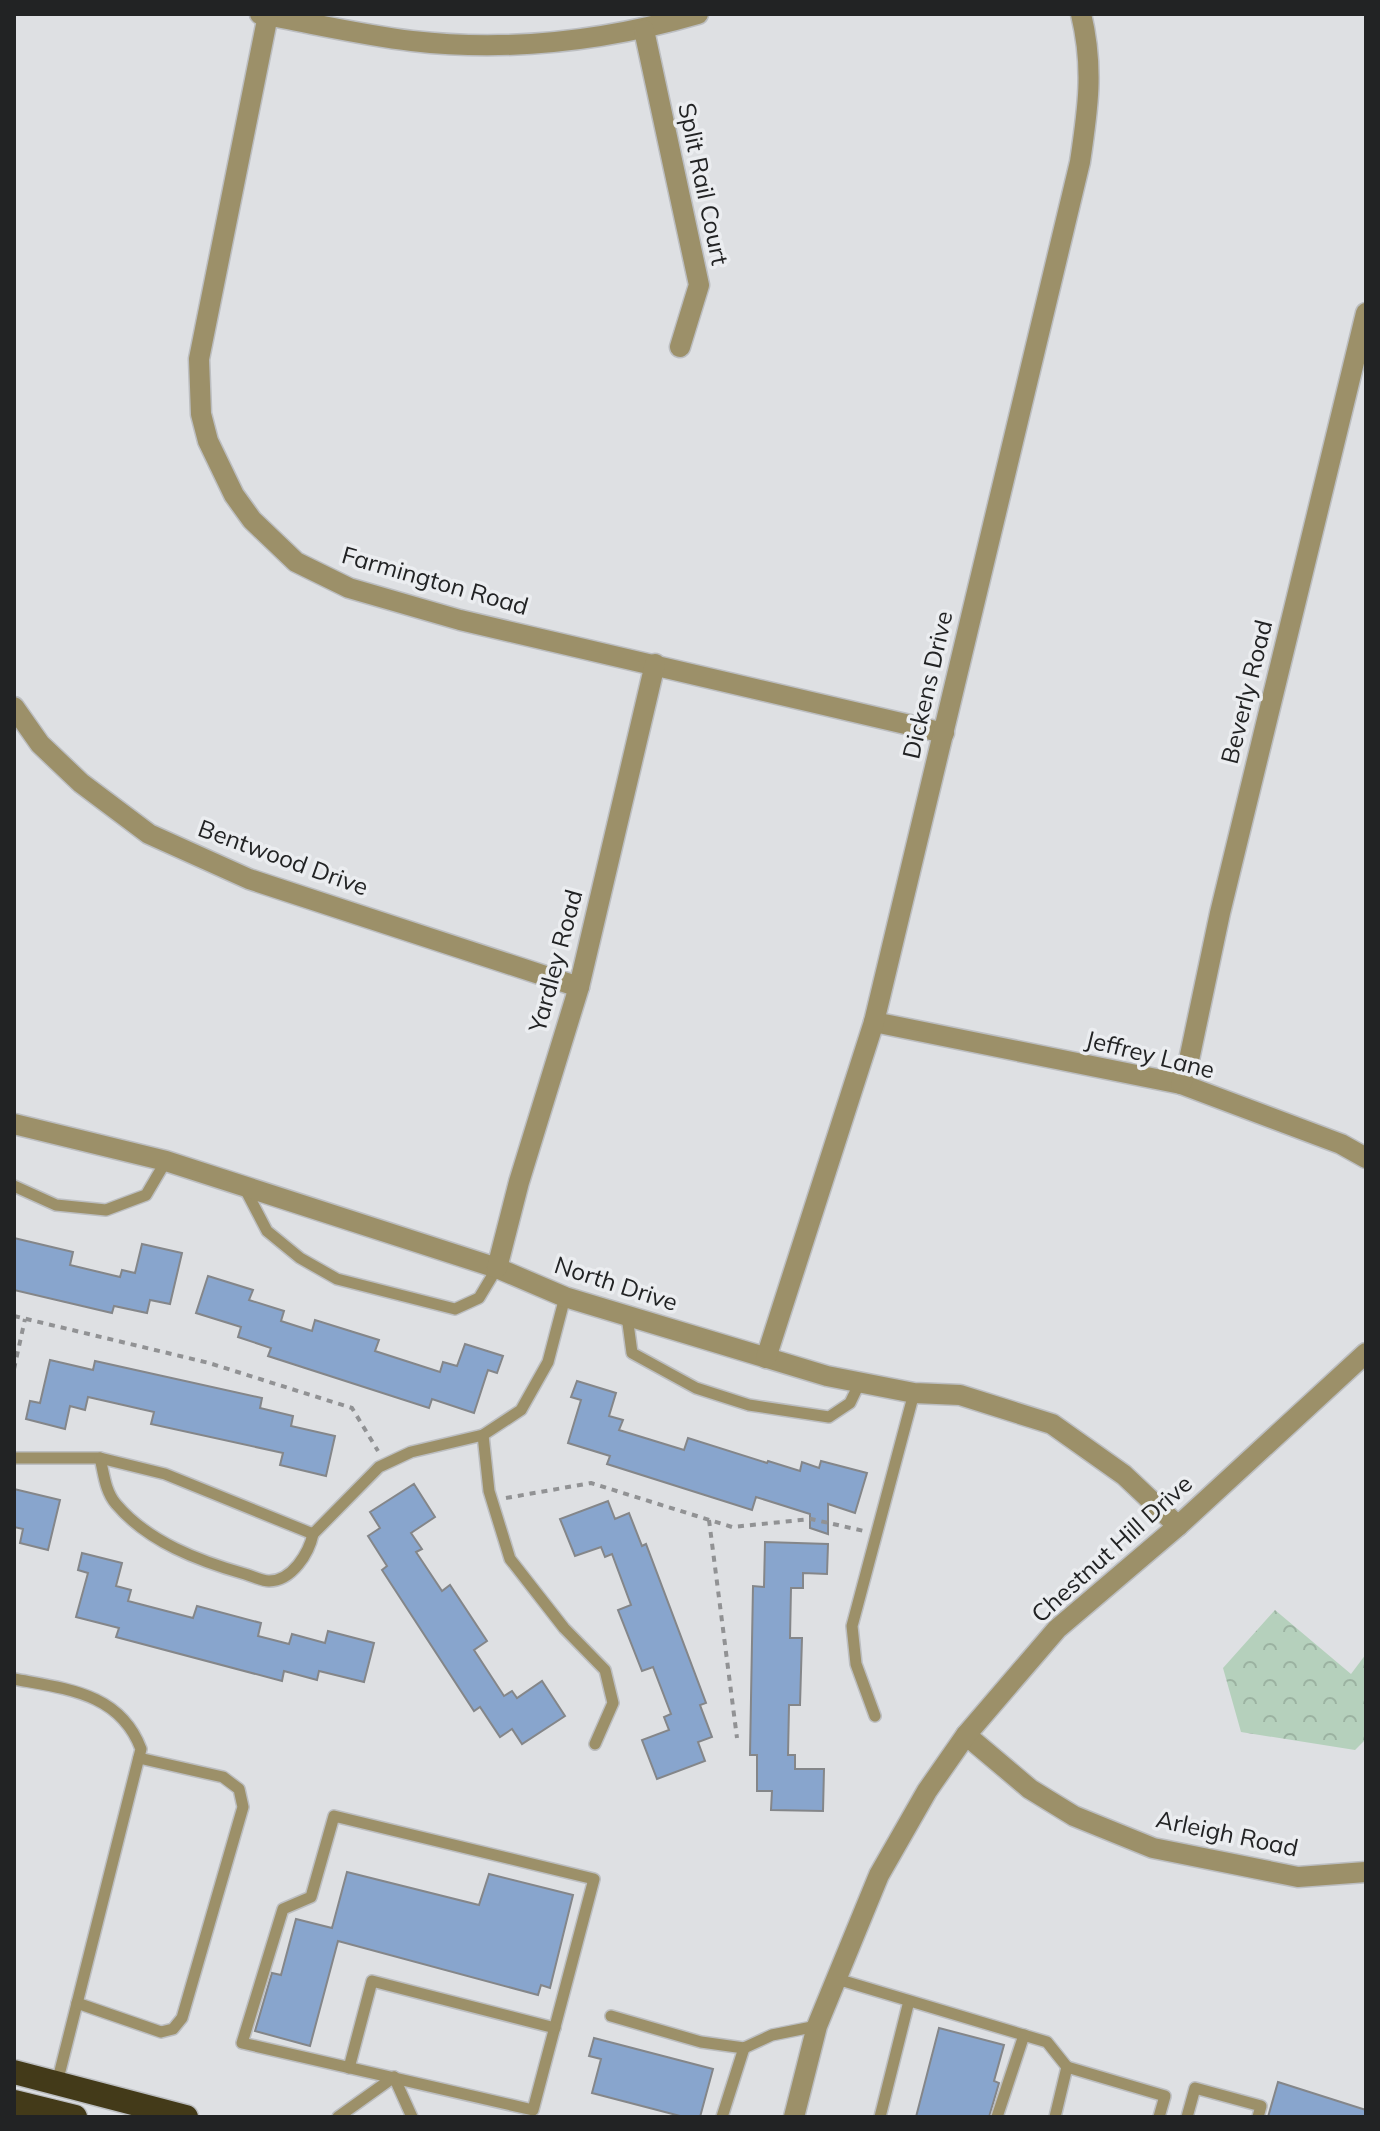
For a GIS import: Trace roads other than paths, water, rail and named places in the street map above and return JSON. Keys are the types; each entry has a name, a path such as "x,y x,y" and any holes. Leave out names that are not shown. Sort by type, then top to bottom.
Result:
{"highway":[{"path":"14,2072 186,2117"},
{"path":"14,2102 75,2117"}],"street":[{"path":"264,15 413,41 518,45 644,30 698,14"},
{"name":"Dickens Drive","path":"766,1358 874,1022 1080,162 1089,102 1089,46 1081,14"},
{"name":"Farmington Road","path":"264,15 199,359 201,414 208,441 234,495 252,520 296,562 349,588 460,620 944,733"},
{"name":"Split Rail Court","path":"644,30 699,285 680,347"},
{"name":"Beverly Road","path":"1181,1084 1366,313"},
{"name":"Yardley Road","path":"497,1268 519,1182 579,987 655,664"},
{"name":"Bentwood Drive","path":"14,707 40,744 71,774 149,834 249,879 579,987"},
{"name":"Jeffrey Lane","path":"874,1022 1181,1084 1341,1144 1366,1158"},
{"name":"North Drive","path":"14,1124 166,1161 497,1268 565,1297 827,1376 914,1393 960,1395 1052,1424 1124,1475 1178,1526"},
{"name":"Chestnut Hill Drive","path":"794,2117 817,2026 879,1875 927,1791 966,1735 1057,1629 1178,1526 1366,1353"},
{"name":"Arleigh Road","path":"966,1735 1030,1789 1063,1809 1153,1848 1298,1877 1366,1872"}],"lane":[{"path":"14,1186 56,1205 106,1210 146,1195 166,1161"},
{"path":"243,1186 267,1231 300,1258 337,1279 455,1309 479,1298 497,1268"},
{"path":"100,1458 107,1489 114,1503 137,1524 173,1547 213,1565 269,1581 283,1577 301,1561 310,1548 313,1534 379,1467 411,1452 483,1435 521,1410 548,1362 565,1297"},
{"path":"627,1316 632,1353 696,1388 749,1405 829,1417 850,1403 860,1382"},
{"path":"875,1716 856,1664 852,1626 914,1393"},
{"path":"483,1435 492,1501 510,1559 564,1628 605,1670 613,1703 595,1744"},
{"path":"14,1458 100,1458 165,1474 313,1534"},
{"path":"14,1679 85,1694 122,1716 133,1729 141,1749 57,2083"},
{"path":"77,2003 161,2032 173,2029 182,2018 243,1807 239,1789 223,1777 139,1758"},
{"path":"334,1816 594,1879 555,2028 533,2110 242,2043 283,1909 311,1897 334,1816"},
{"path":"837,1979 1047,2042 1067,2067 1165,2096 1159,2117"},
{"path":"349,2068 372,1981 555,2028"},
{"path":"880,2117 909,2001"},
{"path":"611,2016 701,2042 744,2048 772,2035 817,2026"},
{"path":"997,2117 1024,2035"},
{"path":"722,2117 744,2048"},
{"path":"1055,2117 1067,2067"},
{"path":"338,2117 394,2077"},
{"path":"394,2077 412,2117"},
{"path":"1187,2117 1195,2088 1261,2106 1258,2117"}]}
